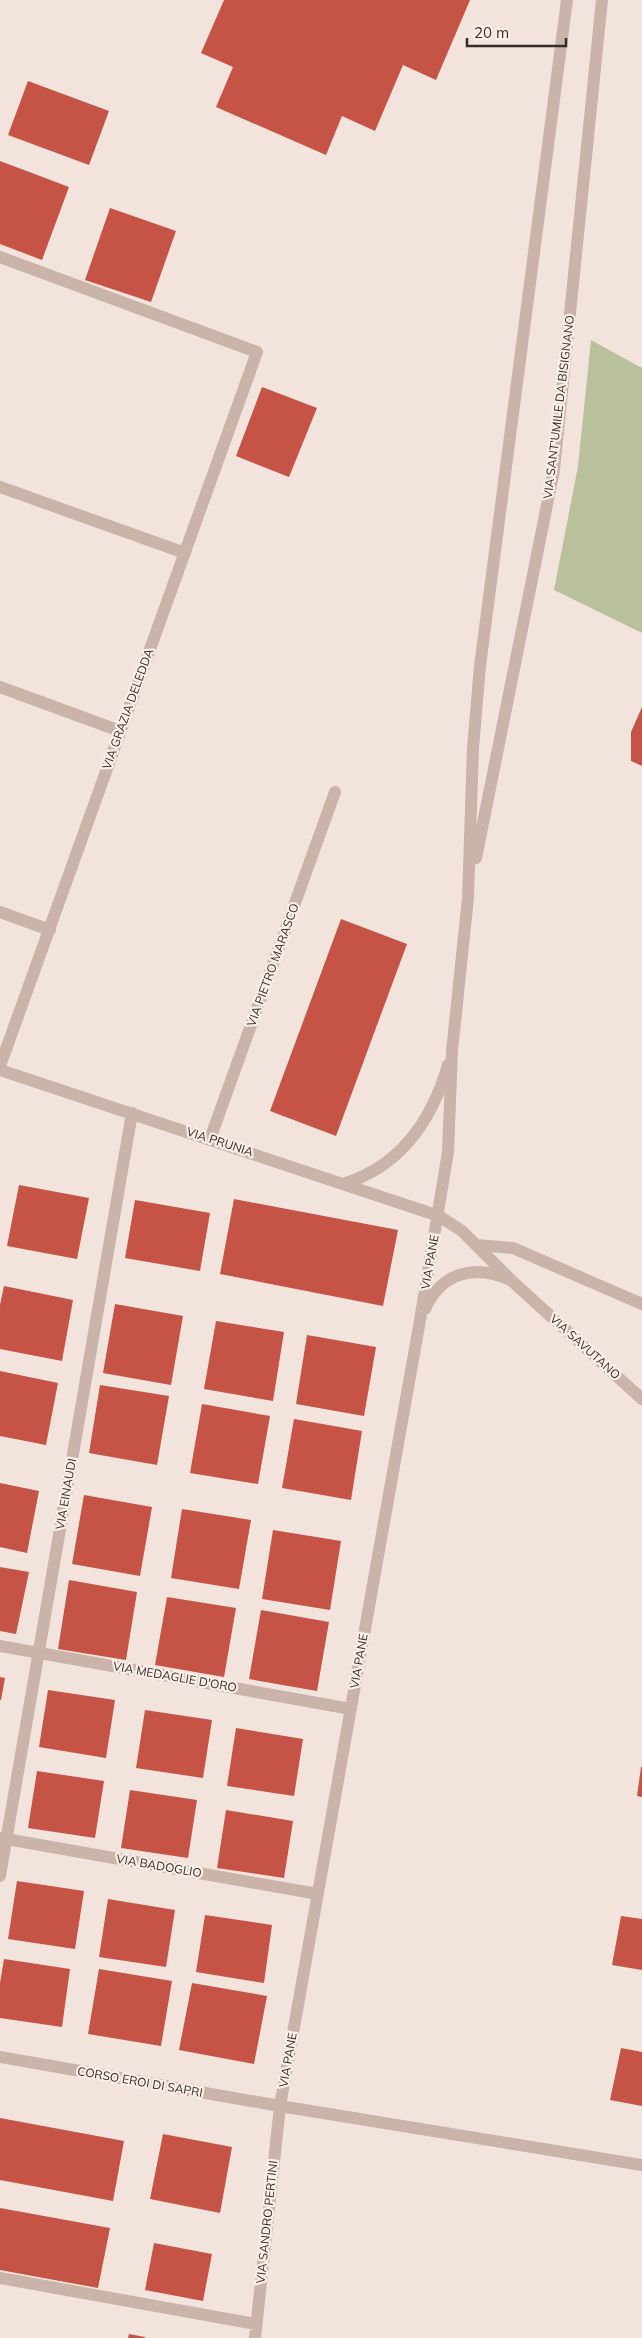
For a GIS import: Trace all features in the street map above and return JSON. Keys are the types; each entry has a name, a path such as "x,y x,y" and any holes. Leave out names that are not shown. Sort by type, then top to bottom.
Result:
{"street":[{"name":"VIA SANT'UMILE DA BISIGNANO","path":"452,1051 468,898 473,748 480,666 567,0"},
{"name":"VIA SANT'UMILE DA BISIGNANO","path":"468,898 554,470 602,0"},
{"name":"VIA GRAZIA DELEDDA","path":"0,257 257,352 0,1068"},
{"path":"0,487 185,552"},
{"path":"0,687 120,731"},
{"name":"VIA PIETRO MARASCO","path":"210,1139 335,792"},
{"path":"0,912 50,930"},
{"path":"346,1184 381,1168 403,1148 423,1124 434,1102 452,1051"},
{"name":"VIA PANE","path":"280,2106 439,1216 448,1152 452,1051"},
{"name":"VIA PRUNIA","path":"0,1068 439,1216 462,1231 476,1245"},
{"name":"VIA EINAUDI","path":"0,1876 3,1839 38,1653 132,1113"},
{"path":"476,1245 513,1248 642,1304"},
{"name":"VIA SAVUTANO","path":"476,1245 513,1282 642,1399"},
{"path":"419,1326 433,1295 453,1277 482,1271 513,1282"},
{"name":"VIA MEDAGLIE D'ORO","path":"0,1646 351,1709"},
{"name":"VIA BADOGLIO","path":"3,1839 318,1894"},
{"name":"CORSO EROI DI SAPRI","path":"0,2056 280,2106 642,2165"},
{"name":"VIA SANDRO PERTINI","path":"254,2338 280,2106"},
{"path":"0,2278 256,2324"}],"green space":[{"path":"591,340 642,368 642,633 554,590 578,466"}],"building":[{"path":"224,0 470,0 436,80 403,65 375,131 342,116 326,155 216,107 233,67 201,53"},
{"path":"28,81 109,111 89,165 8,135"},
{"path":"0,161 69,187 42,260 0,244"},
{"path":"110,208 176,231 151,302 85,280"},
{"path":"262,387 317,408 289,477 236,456"},
{"path":"642,707 642,766 631,761 631,732"},
{"path":"341,919 407,944 336,1136 270,1111"},
{"path":"19,1185 89,1198 77,1259 7,1246"},
{"path":"234,1199 398,1230 383,1306 220,1274"},
{"path":"135,1200 210,1213 200,1271 125,1258"},
{"path":"4,1286 73,1300 62,1361 0,1349 0,1305"},
{"path":"115,1304 183,1316 171,1385 103,1373"},
{"path":"216,1321 284,1332 273,1401 204,1389"},
{"path":"307,1335 376,1347 364,1416 296,1404"},
{"path":"0,1371 58,1383 46,1445 0,1436"},
{"path":"100,1385 169,1396 157,1465 89,1453"},
{"path":"202,1404 270,1416 258,1484 190,1473"},
{"path":"294,1419 362,1431 351,1500 282,1488"},
{"path":"0,1483 39,1491 27,1553 0,1547"},
{"path":"84,1495 152,1507 140,1576 72,1564"},
{"path":"182,1509 251,1520 239,1589 171,1578"},
{"path":"273,1530 341,1541 330,1610 262,1599"},
{"path":"0,1567 29,1572 16,1634 0,1631"},
{"path":"69,1580 137,1592 126,1660 58,1649"},
{"path":"167,1597 236,1608 224,1677 155,1665"},
{"path":"261,1610 329,1622 317,1691 249,1679"},
{"path":"0,1677 5,1678 1,1700 0,1700"},
{"path":"48,1690 115,1700 106,1758 39,1747"},
{"path":"145,1710 212,1720 203,1778 136,1768"},
{"path":"236,1728 303,1739 294,1796 227,1786"},
{"path":"642,1767 642,1797 637,1796"},
{"path":"37,1771 104,1781 95,1838 28,1828"},
{"path":"130,1790 197,1800 188,1858 121,1848"},
{"path":"226,1810 293,1821 284,1878 217,1868"},
{"path":"17,1881 84,1891 75,1949 8,1939"},
{"path":"108,1899 175,1910 166,1967 99,1957"},
{"path":"205,1915 272,1925 264,1983 196,1972"},
{"path":"621,1916 642,1919 642,1970 612,1965"},
{"path":"4,1959 70,1969 62,2027 0,2018 0,1983"},
{"path":"99,1969 172,1981 161,2046 88,2034"},
{"path":"192,1983 267,1996 254,2064 179,2050"},
{"path":"621,2048 642,2052 642,2106 610,2100"},
{"path":"0,2118 124,2141 113,2201 0,2180"},
{"path":"163,2134 232,2147 220,2213 150,2199"},
{"path":"0,2208 110,2228 98,2288 0,2270"},
{"path":"154,2243 212,2254 203,2301 145,2290"},
{"path":"129,2334 145,2337 145,2338 128,2338"}]}
